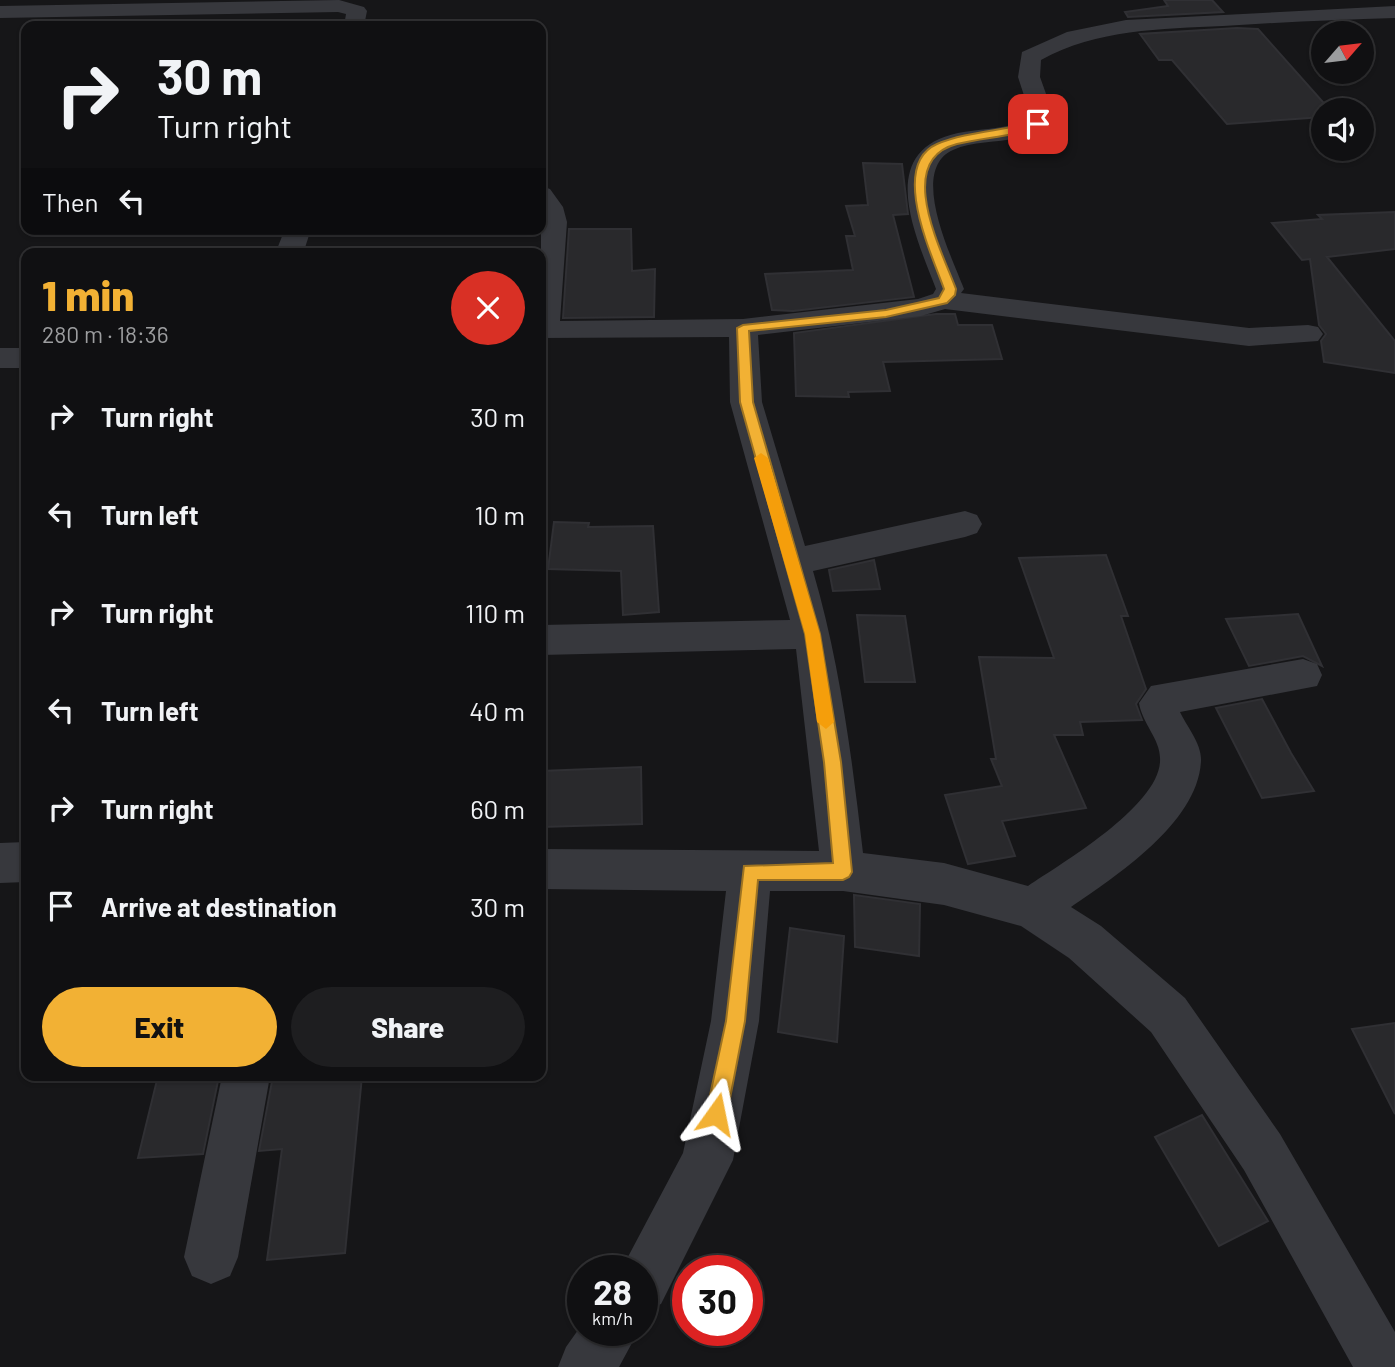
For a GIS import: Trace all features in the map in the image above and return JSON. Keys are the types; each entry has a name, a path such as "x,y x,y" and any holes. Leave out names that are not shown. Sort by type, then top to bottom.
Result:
{"street":[{"path":"0,12 128,18 338,6 357,11 355,21"},
{"path":"943,300 949,295 950,289 925,218 919,178 927,157 938,147 957,141 1023,130 1038,124 1043,119 1027,68 1030,57 1042,49 1114,29 1172,22 1395,12"},
{"path":"546,199 555,226 546,304"},
{"path":"546,330 743,328 886,313 943,300 1249,337 1308,334"},
{"path":"743,328 746,402 813,634 832,762 843,872"},
{"path":"0,358 21,358"},
{"path":"792,564 826,552 916,537 965,524"},
{"path":"546,640 813,634"},
{"path":"1031,908 1103,860 1140,828 1176,784 1181,761 1178,746 1159,712 1158,703 1165,698 1303,676"},
{"path":"0,863 21,862"},
{"path":"546,869 843,872 944,884 1031,908 1085,942 1168,1015 1262,1152 1384,1367"},
{"path":"658,1255 707,1160 735,1021 750,872"},
{"path":"211,1257 245,1081"},
{"path":"586,1367 600,1346"}],"building":[{"path":"1164,0 1212,0 1223,12 1128,17 1125,12 1168,6"},
{"path":"1258,29 1319,98 1311,98 1311,118 1227,124 1172,60 1159,60 1140,34"},
{"path":"863,163 902,164 908,214 893,215 914,297 793,311 772,310 765,274 853,270 846,236 855,236 846,206 868,205"},
{"path":"1395,212 1395,249 1327,257 1395,341 1395,373 1324,362 1321,341 1326,334 1319,325 1310,259 1302,260 1272,223 1322,219 1318,215"},
{"path":"569,229 631,229 632,271 655,269 654,317 563,318"},
{"path":"936,314 955,314 958,325 992,325 1002,359 883,362 890,391 848,392 849,397 796,396 794,333"},
{"path":"554,522 589,523 588,527 653,526 659,612 623,615 621,571 548,569"},
{"path":"1106,555 1128,616 1121,616 1146,689 1136,704 1142,720 1080,722 1083,735 1054,735 1086,808 1002,821 1015,856 968,864 945,795 1002,786 991,759 996,759 979,657 1054,658 1019,558"},
{"path":"874,560 880,589 833,591 829,570"},
{"path":"1298,614 1322,666 1303,656 1249,666 1226,619"},
{"path":"857,615 905,616 915,682 865,682"},
{"path":"1262,699 1314,791 1262,798 1216,708"},
{"path":"641,767 642,824 546,827 546,771"},
{"path":"854,895 920,904 919,956 855,947"},
{"path":"790,928 844,936 837,1042 778,1032"},
{"path":"1395,1023 1395,1114 1352,1029"},
{"path":"157,1081 218,1081 203,1154 138,1158"},
{"path":"272,1081 362,1081 345,1253 267,1260 282,1149 259,1151"},
{"path":"1202,1115 1268,1221 1219,1246 1155,1137"}],"slow traffic":[{"path":"761,458 813,634 826,722"}],"route":[{"path":"716,1114 735,1021 750,872 843,872 832,762 813,634 746,402 743,328 886,313 943,300 949,295 950,289 925,218 919,178 927,157 938,147 957,141 1023,130 1038,124"}]}
